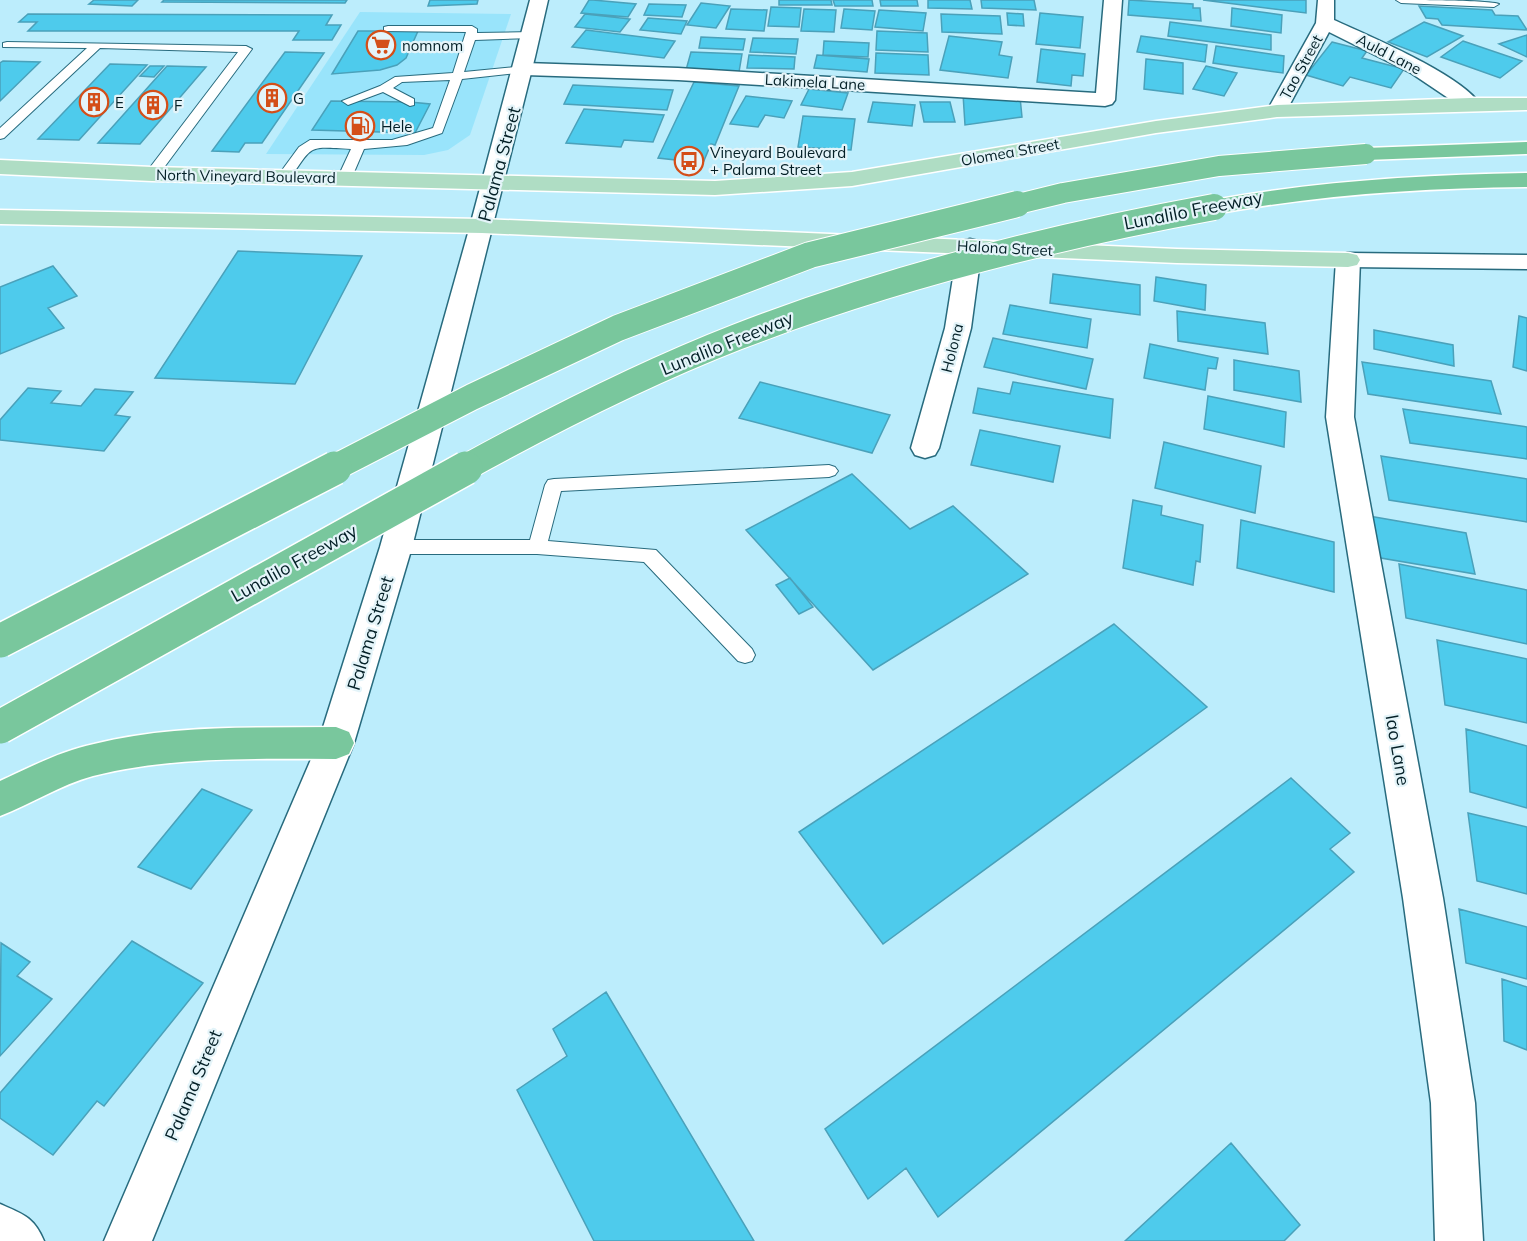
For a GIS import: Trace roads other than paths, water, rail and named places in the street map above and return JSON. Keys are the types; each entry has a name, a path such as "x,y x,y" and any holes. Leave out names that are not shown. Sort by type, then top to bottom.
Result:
{"highway":[{"name":"Lunalilo Freeway","path":"0,641 482,392 618,328 810,255 1063,193 1219,166 1366,154 1527,147"},
{"name":"Lunalilo Freeway","path":"0,727 561,416 669,365 858,293 948,265 1075,233 1276,194 1348,188 1527,180"},
{"path":"0,800 92,760 120,755 189,744 336,743"}],"main road":[{"name":"Olomea Street","path":"492,182 715,188 802,183 852,179 1156,127 1277,111 1527,104"},
{"name":"North Vineyard Boulevard","path":"0,167 152,174 492,182"},
{"path":"0,217 482,226"},
{"name":"Halona Street","path":"482,226 1177,256 1348,260"}],"street":[{"name":"Palama Street","path":"128,1241 336,743 396,547 492,182 525,69 539,0"},
{"name":"Lakimela Lane","path":"525,69 678,74 1104,100 1113,0"},
{"path":"1325,23 1326,0"},
{"name":"Auld Lane","path":"1325,23 1412,64 1450,88 1470,104"},
{"name":"Tao Street","path":"1277,111 1325,23"},
{"name":"Holona","path":"925,448 958,328 970,246"},
{"name":"Halona Street","path":"1348,260 1527,261"},
{"name":"Iao Lane","path":"1348,260 1340,417 1423,898 1453,1103 1459,1241"},
{"path":"0,1228 20,1241"}],"lane":[{"path":"1401,0 1494,4"},
{"path":"284,177 303,150 314,143 393,144 415,141 438,130 459,76 472,29 388,28"},
{"path":"471,37 532,35"},
{"path":"7,45 246,49 152,174"},
{"path":"0,135 97,45"},
{"path":"348,101 384,88 399,79 525,69"},
{"path":"376,101 384,88"},
{"path":"384,88 410,102"},
{"path":"345,177 359,144"},
{"path":"537,547 554,485 830,471"},
{"path":"396,547 537,547 649,555 745,655"}],"place":[{"name":"nomnom","path":"381,45"},
{"name":"G","path":"272,98"},
{"name":"E","path":"94,102"},
{"name":"F","path":"153,105"},
{"name":"Hele","path":"360,126"},
{"name":"Vineyard Boulevard + Palama Street","path":"689,161"}]}
